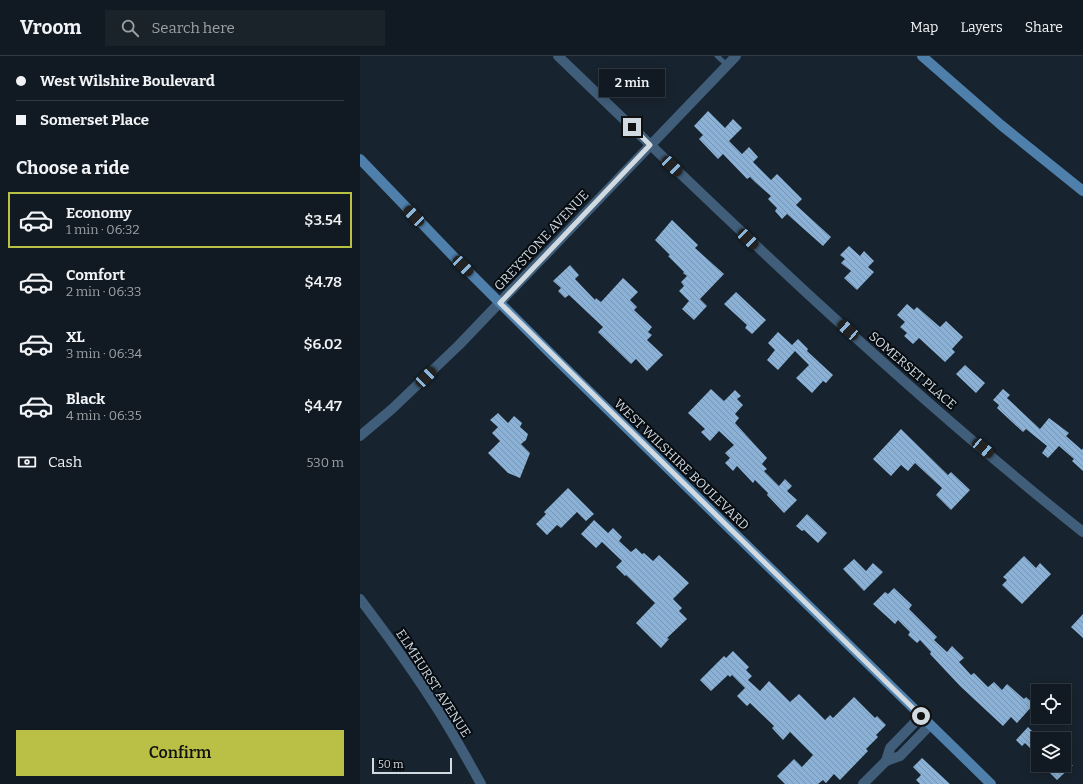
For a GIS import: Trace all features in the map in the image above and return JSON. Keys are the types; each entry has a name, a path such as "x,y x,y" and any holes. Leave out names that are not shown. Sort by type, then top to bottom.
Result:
{"street":[{"name":"SOMERSET PLACE","path":"558,56 758,249 915,390 1083,532"},
{"name":"GREYSTONE AVENUE","path":"360,436 392,409 459,345 736,56"},
{"path":"922,56 1001,125 1083,191"},
{"name":"WEST WILSHIRE BOULEVARD","path":"360,159 500,303 921,716 986,783"},
{"name":"ELMHURST AVENUE","path":"360,599 432,699 481,784"},
{"path":"886,761 890,748 921,716"},
{"path":"863,784 886,761 900,756 930,725"}],"lane":[{"path":"717,56 726,66"}],"building":[{"path":"708,111 725,128 733,119 742,128 729,141 742,154 749,147 758,157 753,162 771,180 777,174 802,199 796,205 831,237 823,246 787,214 782,219 775,211 777,208 768,199 771,196 750,177 747,179 723,154 718,159 699,139 703,135 694,126"},
{"path":"672,220 698,245 695,248 724,274 700,299 707,306 694,320 682,309 689,301 679,291 684,286 681,282 687,276 668,256 670,255 655,240"},
{"path":"849,246 860,256 864,251 874,261 868,267 874,272 857,290 844,278 851,271 841,263 845,259 840,255"},
{"path":"570,265 579,275 575,279 595,300 596,298 601,302 623,278 638,292 630,300 637,307 634,310 652,327 648,332 652,335 647,340 663,355 647,371 636,359 631,364 598,332 603,327 569,295 565,298 558,291 561,288 553,281"},
{"path":"736,292 766,320 752,334 745,328 747,325 724,304"},
{"path":"907,304 914,310 917,307 940,327 946,321 963,337 952,349 955,352 945,362 919,338 913,344 904,336 907,333 900,327 905,322 897,315"},
{"path":"778,332 792,345 798,339 808,349 807,351 833,375 826,383 823,381 812,393 796,378 809,365 795,351 778,370 767,360 775,350 768,343"},
{"path":"965,365 985,383 976,393 956,374"},
{"path":"711,389 724,401 735,390 741,396 737,399 743,405 735,414 739,418 735,423 767,458 762,464 767,469 764,471 779,486 785,479 792,486 787,491 797,500 784,513 755,480 753,483 737,466 733,471 725,463 730,458 725,453 734,445 719,431 710,441 701,432 705,429 688,413"},
{"path":"1003,389 1010,395 1007,398 1040,429 1049,418 1069,433 1066,436 1082,450 1083,448 1083,471 1072,461 1074,459 1059,446 1048,458 1042,453 1047,446 1026,429 1023,432 997,408 999,405 993,400"},
{"path":"498,413 508,423 514,416 522,423 520,427 528,434 526,440 521,444 530,453 520,478 508,473 488,453 500,441 492,433 498,427 490,420"},
{"path":"901,429 948,475 951,472 970,490 951,510 936,495 942,488 915,463 908,471 901,465 891,476 873,459"},
{"path":"568,488 594,514 586,521 577,512 561,528 557,525 547,535 536,524 546,514 544,512"},
{"path":"807,514 827,533 818,543 804,530 802,531 796,526"},
{"path":"594,520 608,533 613,528 622,537 619,541 631,552 636,548 653,561 659,555 689,583 673,599 682,608 679,611 687,619 667,638 669,639 661,648 636,623 655,603 616,567 622,561 602,542 596,548 581,534"},
{"path":"1024,556 1036,568 1040,563 1051,574 1022,604 1002,585 1007,580 1003,577"},
{"path":"854,559 866,571 873,563 883,572 864,591 843,569"},
{"path":"894,588 912,605 909,609 937,637 934,640 947,652 952,646 964,658 959,662 971,675 974,673 988,687 994,682 1002,690 1007,684 1024,699 1026,697 1031,701 1031,707 1017,723 1011,717 1003,726 960,686 930,654 931,652 920,640 917,643 908,635 910,632 898,620 895,624 873,604 885,592 888,594"},
{"path":"1083,614 1083,638 1071,627"},
{"path":"733,651 749,667 746,670 752,676 748,680 760,691 769,681 790,702 799,694 825,720 830,715 833,718 854,697 875,718 877,716 886,725 876,735 878,737 866,749 868,751 840,780 834,774 826,783 823,780 818,784 785,784 777,776 794,759 802,767 813,755 790,732 783,740 772,728 774,726 750,703 747,706 737,696 745,688 732,675 730,677 728,675 711,691 700,680 724,656 726,658"},
{"path":"1028,727 1033,732 1031,732 1031,749 1025,743 1022,746 1016,740"},
{"path":"922,758 950,784 920,784 916,780 921,775 913,767"},
{"path":"1049,772 1066,772 1057,780"}],"route":[{"path":"632,127 650,145 500,303 921,716"}]}
